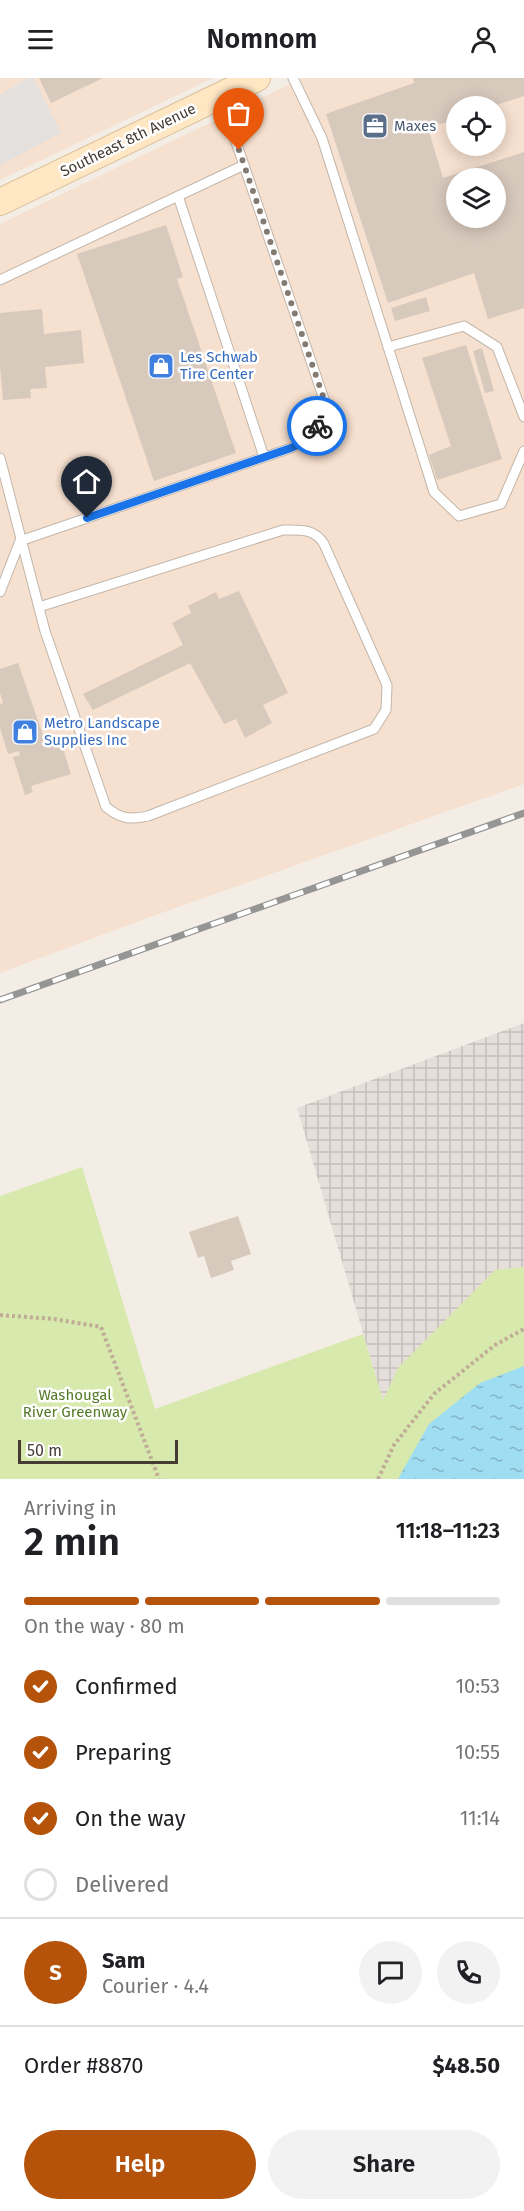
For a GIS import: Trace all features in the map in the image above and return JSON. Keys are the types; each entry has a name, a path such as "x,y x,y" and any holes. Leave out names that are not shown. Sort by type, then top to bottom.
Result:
{"main road":[{"name":"Southeast 8th Avenue","path":"0,202 257,78"}],"lane":[{"path":"293,78 322,138 434,492 459,516 501,504 524,451"},
{"path":"0,592 20,541 291,448 308,439 322,419 326,405 221,96"},
{"path":"0,280 244,165"},
{"path":"178,196 264,457"},
{"path":"388,347 464,326 497,347 524,417"},
{"path":"0,458 45,631 106,807 116,815 130,820 148,816 374,729 386,710 387,685 324,544 319,536 311,531 283,530 39,607"}],"path":[{"path":"0,1315 54,1318 101,1327 159,1479"},
{"path":"378,1479 394,1445 434,1394 495,1345 524,1329"}],"shaded area":[{"path":"0,78 213,78 0,180"},
{"path":"28,78 34,78 61,133 0,165 0,95"},
{"path":"303,78 524,78 524,784 0,973 0,224"},
{"path":"524,1023 524,1267 495,1270 383,1401 297,1108"}],"green space":[{"name":"Washougal River Greenway","path":"82,1167 155,1409 363,1334 383,1400 398,1368 495,1270 524,1267 524,1479 0,1479 0,1196"}],"water":[{"path":"524,1366 524,1479 398,1479 429,1424 480,1383"}],"building":[{"path":"39,78 103,78 51,103"},
{"path":"413,78 524,78 524,96 506,102 506,96 446,96 446,122 428,128 443,178 446,177 446,228 506,228 506,168 474,168 524,152 524,308 488,319 474,273 388,303 326,114 414,83"},
{"name":"Les Schwab Tire Center","path":"166,225 183,277 177,279 236,453 154,481 77,254"},
{"path":"426,297 430,311 395,321 391,308"},
{"path":"42,309 44,334 81,330 84,363 45,367 47,388 30,389 31,398 3,400 0,366 0,313"},
{"path":"466,345 502,459 437,480 429,455 451,446 422,358"},
{"path":"482,348 494,391 485,393 473,351"},
{"path":"239,591 288,693 263,705 272,723 245,738 236,719 224,724 190,663 93,710 83,694 183,645 172,623 191,613 188,606 216,592 219,599"},
{"path":"18,663 45,741 59,736 71,774 31,786 33,792 25,795 13,757 20,755 19,751 8,754 0,728 0,704 3,703 0,693 0,669"},
{"path":"238,1216 251,1254 231,1261 234,1270 211,1278 204,1256 198,1258 189,1232"}],"railway":[{"path":"0,1000 524,813"}],"way so far":[{"path":"239,150 326,405 322,419 317,426"}],"place":[{"name":"Maxes","path":"375,126"},
{"name":"Les Schwab Tire Center","path":"161,366"},
{"name":"Metro Landscape Supplies Inc","path":"25,732"}],"route":[{"path":"87,518 291,448 308,439 317,426"}]}
